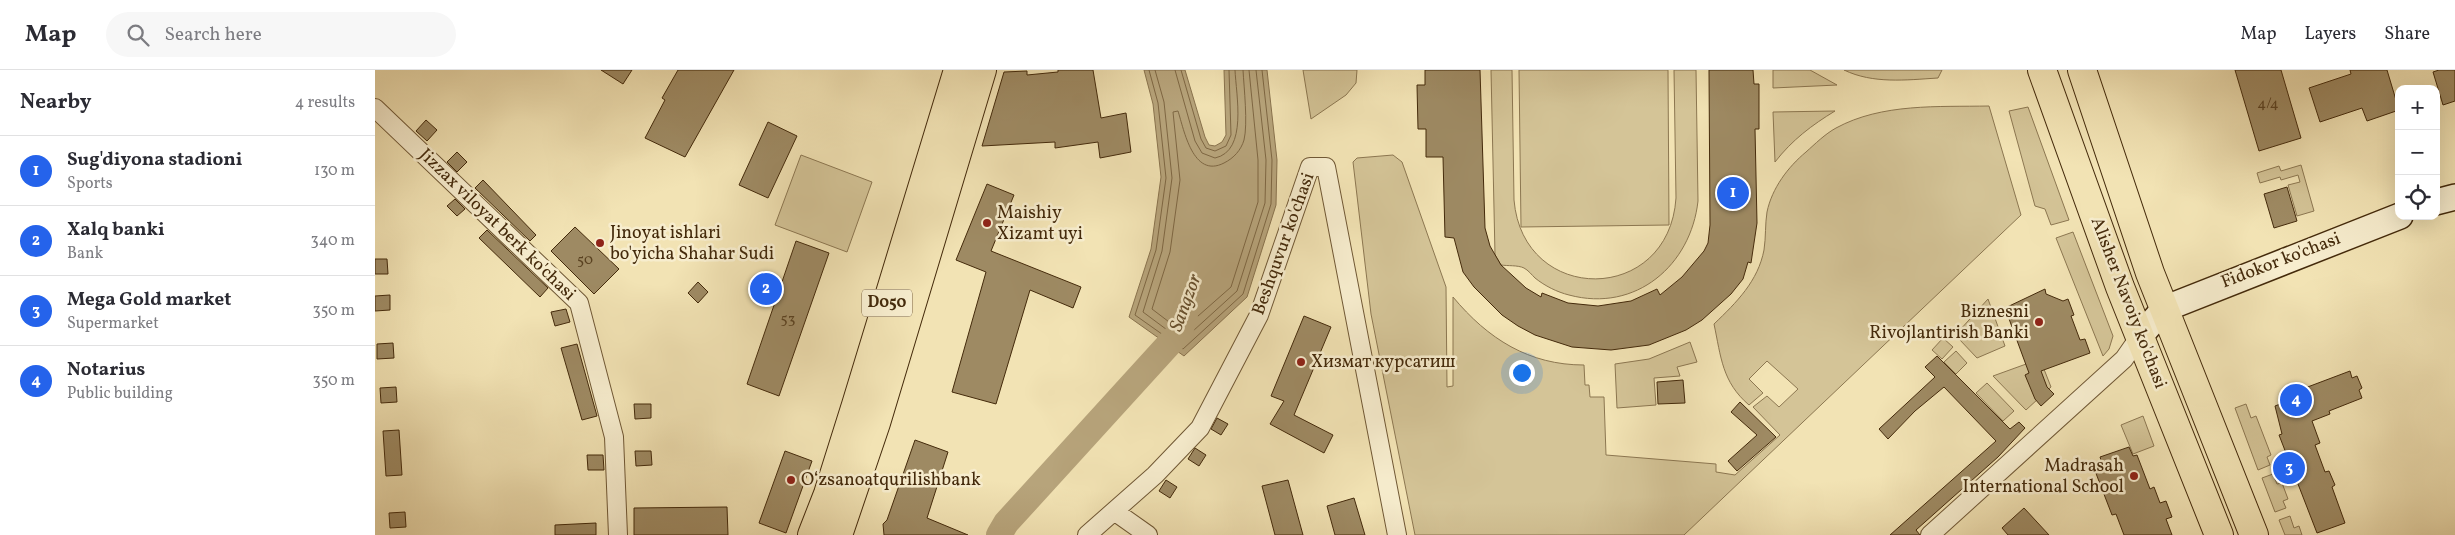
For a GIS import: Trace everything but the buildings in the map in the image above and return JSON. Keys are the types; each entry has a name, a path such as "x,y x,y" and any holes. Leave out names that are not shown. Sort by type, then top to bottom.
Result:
{"main road":[{"name":"D050","path":"946,151 958,70"},
{"name":"D050","path":"838,535 864,419 946,151 981,70"},
{"name":"Alisher Navoiy ko'chasi","path":"2042,70 2120,288 2219,535"},
{"name":"Alisher Navoiy ko'chasi","path":"2082,70 2164,308 2254,535"},
{"name":"D050","path":"811,535 828,494 864,419"}],"street":[{"name":"Jizzax viloyat berk ko'chasi","path":"375,108 579,303 614,437 618,535"},
{"name":"Beshquvur ko'chasi","path":"1087,535 1155,475 1200,428 1259,315 1310,167 1326,167 1397,535"},
{"path":"2440,201 2455,197"},
{"name":"Fidokor ko'chasi","path":"2164,308 2395,218"},
{"path":"1930,535 2125,359 2140,336 2164,308"},
{"path":"1115,511 1148,535"}],"shaded area":[{"path":"1303,70 1357,70 1356,83 1346,95 1311,119"},
{"path":"1491,70 1512,70 1514,200 1523,235 1542,259 1567,274 1596,279 1624,274 1649,258 1667,233 1676,198 1674,70 1696,70 1698,201 1693,224 1684,245 1672,264 1656,279 1637,290 1616,297 1593,299 1569,295 1551,288 1543,284 1524,268 1501,265 1495,255"},
{"path":"1519,70 1668,70 1669,225 1521,227"},
{"path":"1773,70 1810,70 1837,85 1773,88"},
{"path":"1844,70 1942,70 1938,78 1890,80 1866,77"},
{"path":"1989,106 2021,215 1684,535 1415,535 1371,314 1353,162 1357,158 1393,155 1402,162 1446,287 1447,387 1453,386 1453,297 1481,325 1511,347 1545,360 1564,364 1584,365 1585,385 1589,385 1590,397 1604,397 1606,455 1716,464 1716,472 1735,475 1780,435 1753,407 1767,396 1779,407 1798,389 1767,361 1749,379 1763,393 1749,405 1733,387 1728,378 1721,358 1714,324 1731,308 1757,272 1764,250 1769,203 1787,171 1824,136 1836,128 1872,114 1911,108"},
{"path":"2028,107 2069,220 2051,225 2045,209 2035,206 2009,111"},
{"path":"1835,111 1803,134 1775,162 1773,112"},
{"path":"801,155 872,182 847,252 775,225"},
{"path":"2301,165 2314,211 2297,216 2288,185 2300,182 2298,175 2281,180 2280,177 2260,183 2257,173 2279,166 2281,171"},
{"path":"2073,232 2113,336 2109,349 2103,356 2056,238"},
{"path":"1988,299 2005,346 1977,358 1959,339 1959,331"},
{"path":"1943,338 1953,347 1942,359 1932,350"},
{"path":"1690,342 1697,362 1677,367 1680,376 1654,378 1656,405 1617,408 1615,364 1649,359"},
{"path":"1956,351 1967,363 1956,374 1944,362"},
{"path":"2040,359 2051,387 2026,410 1993,376"},
{"path":"1987,383 2014,411 2003,421 1976,393"},
{"path":"2246,404 2251,418 2256,416 2271,455 2267,457 2270,465 2258,470 2235,408"},
{"path":"2143,416 2154,446 2133,454 2121,425"},
{"path":"2273,474 2277,484 2282,483 2288,499 2283,501 2286,508 2275,512 2262,478"},
{"path":"2290,516 2294,528 2299,526 2302,535 2285,535 2279,520"}],"water":[{"path":"1144,70 1185,70 1205,137 1209,145 1215,146 1222,142 1226,135 1224,70 1267,70 1277,160 1276,205 1247,297 1184,356 1129,317 1151,249 1161,177 1153,104"}],"waterway":[{"name":"Sangzor","path":"999,535 1006,523 1180,332 1185,315"}],"place":[{"name":"Sug'diyona stadioni","path":"1733,193"},
{"name":"Maishiy Xizamt uyi","path":"987,223"},
{"name":"Jinoyat ishlari bo'yicha Shahar Sudi","path":"600,243"},
{"name":"Xalq banki","path":"766,289"},
{"name":"Biznesni Rivojlantirish Banki","path":"2039,322"},
{"name":"Хизмат курсатиш","path":"1301,362"},
{"name":"Notarius","path":"2296,400"},
{"name":"Mega Gold market","path":"2289,468"},
{"name":"Madrasah International School","path":"2134,476"},
{"name":"Oʻzsanoatqurilishbank","path":"791,480"}]}
